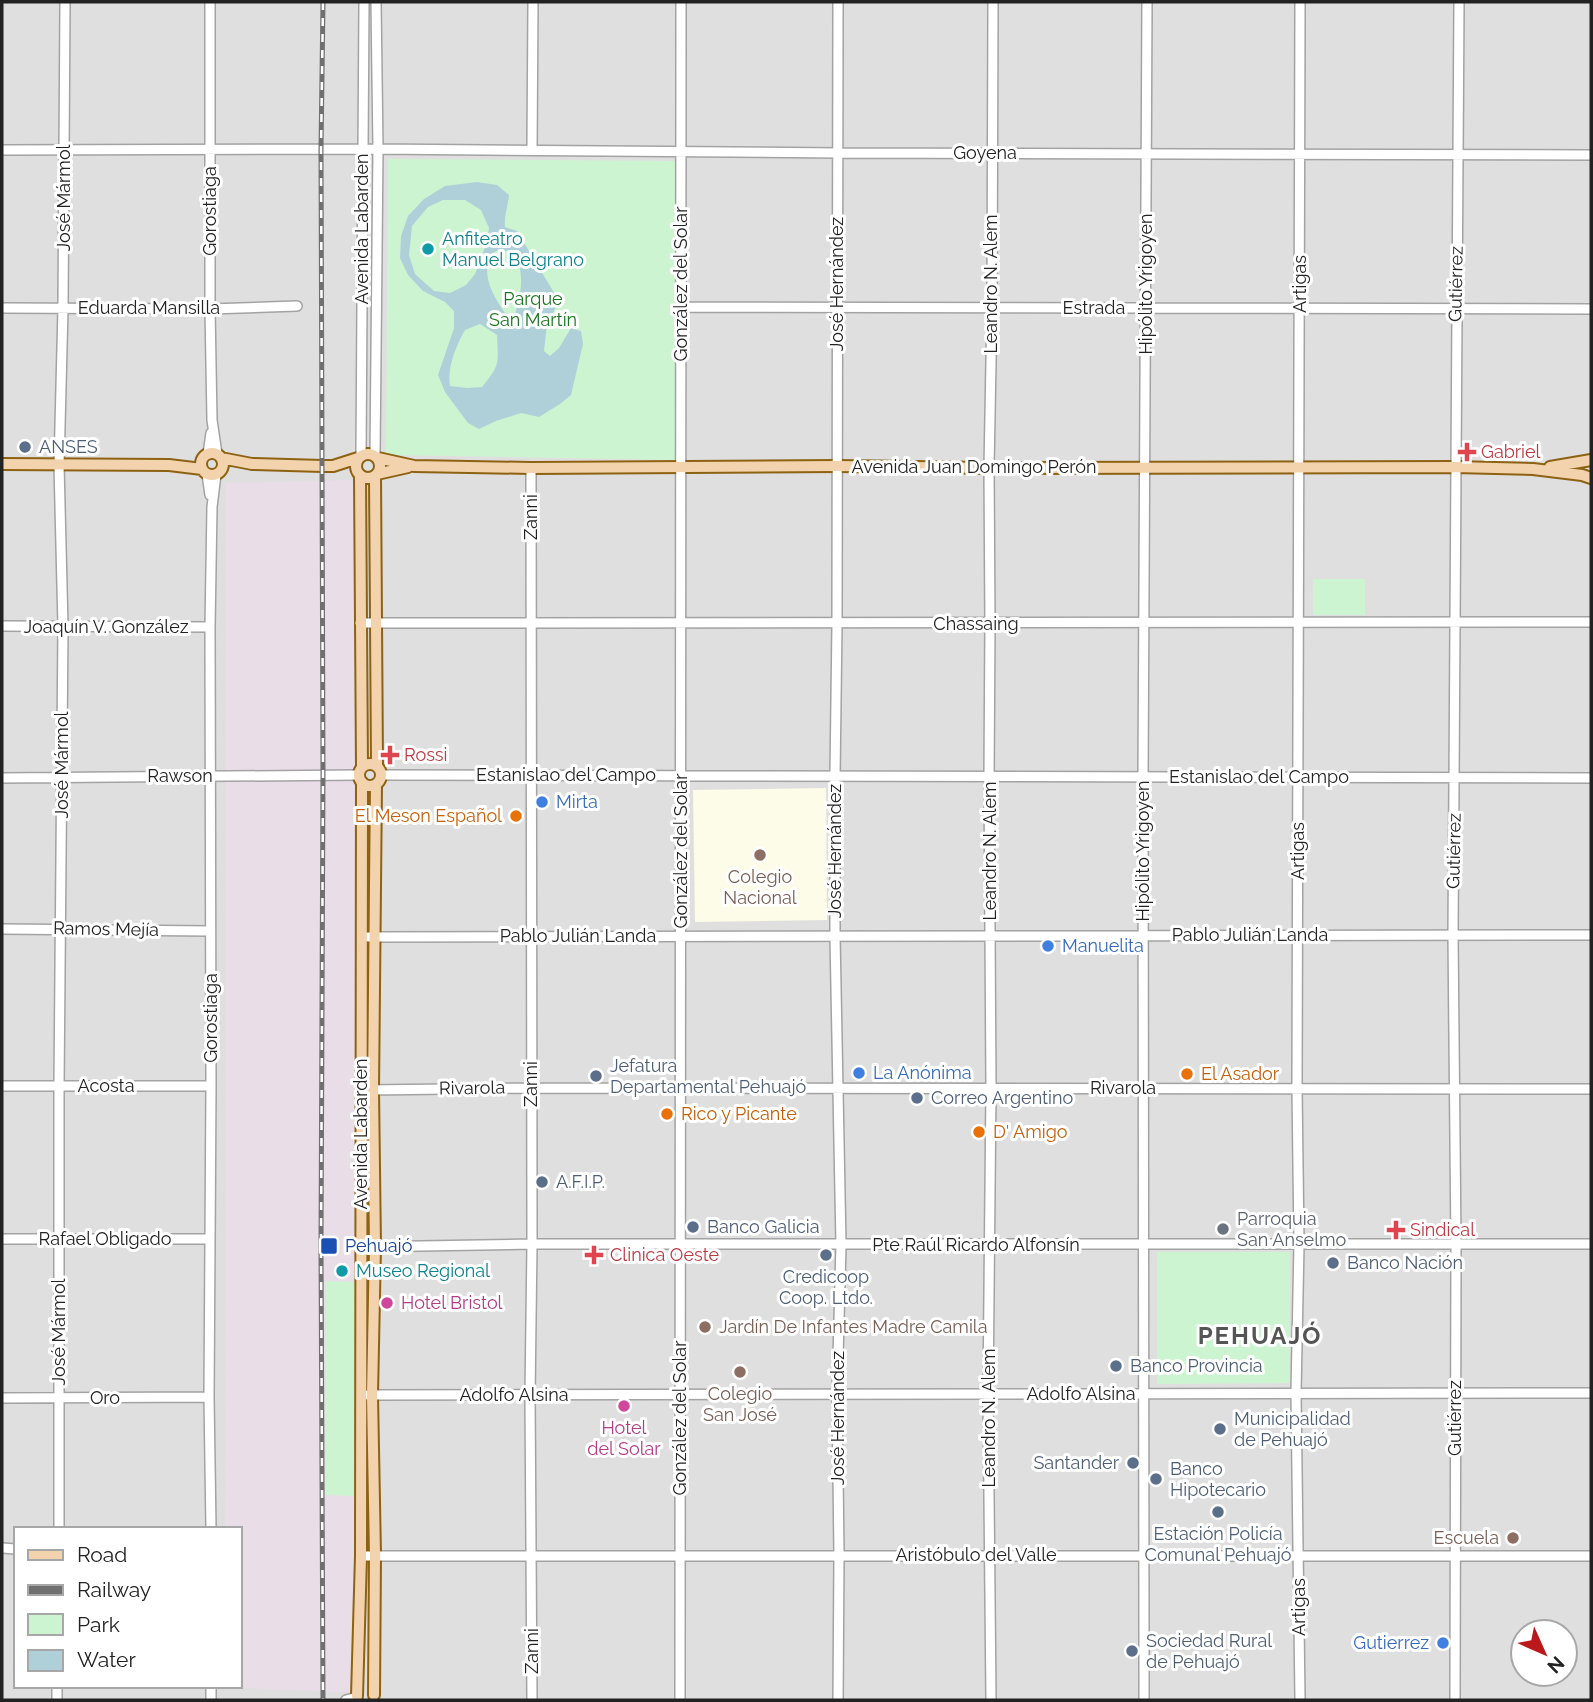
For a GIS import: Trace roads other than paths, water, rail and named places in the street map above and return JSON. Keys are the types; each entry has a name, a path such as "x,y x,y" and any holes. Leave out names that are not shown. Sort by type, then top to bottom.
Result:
{"main road":[{"path":"2,464 333,466 368,478 376,475 380,466 377,457 369,453 333,466"},
{"path":"359,457 355,466 359,474"},
{"name":"Avenida Juan Domingo Perón","path":"377,457 414,466 531,468 1455,467 1533,469 1591,478"},
{"name":"Avenida Juan Domingo Perón","path":"1533,469 1591,460"},
{"name":"Avenida Juan Domingo Perón","path":"376,475 414,466"},
{"name":"Avenida Labarden","path":"359,474 361,1247 375,1555 375,1698"},
{"name":"Avenida Labarden","path":"354,1698 366,1395 375,1247 373,1090 378,775 376,475"},
{"path":"369,764 378,775 369,786 361,775 369,764"},
{"path":"354,1698 367,1692 375,1698"}],"street":[{"name":"José Mármol","path":"59,1527 63,626 59,465 65,2"},
{"name":"Gorostiaga","path":"210,2 211,1527"},
{"name":"Avenida Labarden","path":"359,457 364,2"},
{"name":"Avenida Labarden","path":"376,2 377,457"},
{"path":"532,150 533,2"},
{"name":"González del Solar","path":"680,1700 681,2"},
{"name":"José Hernández","path":"838,2 835,776 841,1245 837,1395 838,1700"},
{"name":"Leandro N. Alem","path":"991,1700 988,1394 991,1088 989,468 993,2"},
{"name":"Hipólito Yrigoyen","path":"1144,1700 1145,1394 1142,1244 1147,2"},
{"name":"Artigas","path":"1300,2 1297,1088 1299,1244 1296,1393 1300,1700"},
{"name":"Gutiérrez","path":"1455,1700 1456,1244 1453,935 1459,2"},
{"name":"Goyena","path":"2,150 378,149 1591,155"},
{"name":"Eduarda Mansilla","path":"2,308 210,309 297,306"},
{"name":"Estrada","path":"681,307 1591,309"},
{"name":"Zanni","path":"531,468 532,1700"},
{"name":"Chassaing","path":"360,623 1591,622"},
{"name":"Joaquín V. González","path":"2,626 210,627"},
{"name":"Rawson","path":"2,778 361,775"},
{"name":"Estanislao del Campo","path":"378,775 1591,778"},
{"name":"Ramos Mejía","path":"2,929 210,930"},
{"name":"Pablo Julián Landa","path":"362,937 1591,935"},
{"name":"Acosta","path":"2,1086 211,1086"},
{"name":"Rivarola","path":"360,1090 1591,1088"},
{"name":"Rafael Obligado","path":"2,1239 209,1239"},
{"name":"Pte Raúl Ricardo Alfonsín","path":"361,1247 532,1244 1591,1244"},
{"name":"Adolfo Alsina","path":"366,1395 1591,1393"},
{"name":"Oro","path":"2,1398 209,1397"},
{"name":"Aristóbulo del Valle","path":"361,1556 1591,1556"}],"water":[{"path":"477,182 497,185 509,195 505,227 517,231 559,301 547,325 544,351 550,356 559,348 571,328 581,331 583,344 571,395 539,417 521,413 479,429 468,423 445,392 438,375 454,328 454,311 445,302 423,291 408,275 400,258 401,236 408,216 424,199 445,186","holes":["443,200 465,200 481,210 489,228 487,242 475,274 466,285 450,293 434,291 415,274 409,255 412,226 428,207","500,249 515,254 521,284 515,314 505,313 493,292 487,271 489,255","480,324 497,335 497,363 482,387 450,386 453,357 465,330"]}],"railway":[{"path":"323,2 323,1700"}],"place":[{"name":"Anfiteatro Manuel Belgrano","path":"428,249"},
{"name":"ANSES","path":"25,447"},
{"name":"Gabriel","path":"1467,452"},
{"name":"Rossi","path":"390,755"},
{"name":"Mirta","path":"542,802"},
{"name":"El Meson Español","path":"516,816"},
{"name":"Colegio Nacional","path":"760,855"},
{"name":"Manuelita","path":"1048,946"},
{"name":"La Anónima","path":"859,1073"},
{"name":"El Asador","path":"1187,1074"},
{"name":"Jefatura Departamental Pehuajó","path":"596,1076"},
{"name":"Correo Argentino","path":"917,1098"},
{"name":"Rico y Picante","path":"667,1114"},
{"name":"D' Amigo","path":"979,1132"},
{"name":"A.F.I.P.","path":"542,1182"},
{"name":"Banco Galicia","path":"693,1227"},
{"name":"Parroquia San Anselmo","path":"1223,1229"},
{"name":"Sindical","path":"1396,1230"},
{"name":"Pehuajó","path":"329,1246"},
{"name":"Clinica Oeste","path":"594,1255"},
{"name":"Credicoop Coop. Ltdo.","path":"826,1255"},
{"name":"Banco Nación","path":"1333,1263"},
{"name":"Museo Regional","path":"342,1271"},
{"name":"Hotel Bristol","path":"387,1303"},
{"name":"Jardín De Infantes Madre Camila","path":"705,1327"},
{"name":"Banco Provincia","path":"1116,1366"},
{"name":"Colegio San José","path":"740,1372"},
{"name":"Hotel del Solar","path":"624,1406"},
{"name":"Municipalidad de Pehuajó","path":"1220,1429"},
{"name":"Santander","path":"1133,1463"},
{"name":"Banco Hipotecario","path":"1156,1479"},
{"name":"Estación Policía Comunal Pehuajó","path":"1218,1512"},
{"name":"Escuela","path":"1513,1538"},
{"name":"Gutierrez","path":"1443,1643"},
{"name":"Sociedad Rural de Pehuajó","path":"1132,1651"}],"district":[{"name":"PEHUAJÓ","path":"1260,1336"}],"park label":[{"name":"Parque San Martín","path":"533,309"}]}
